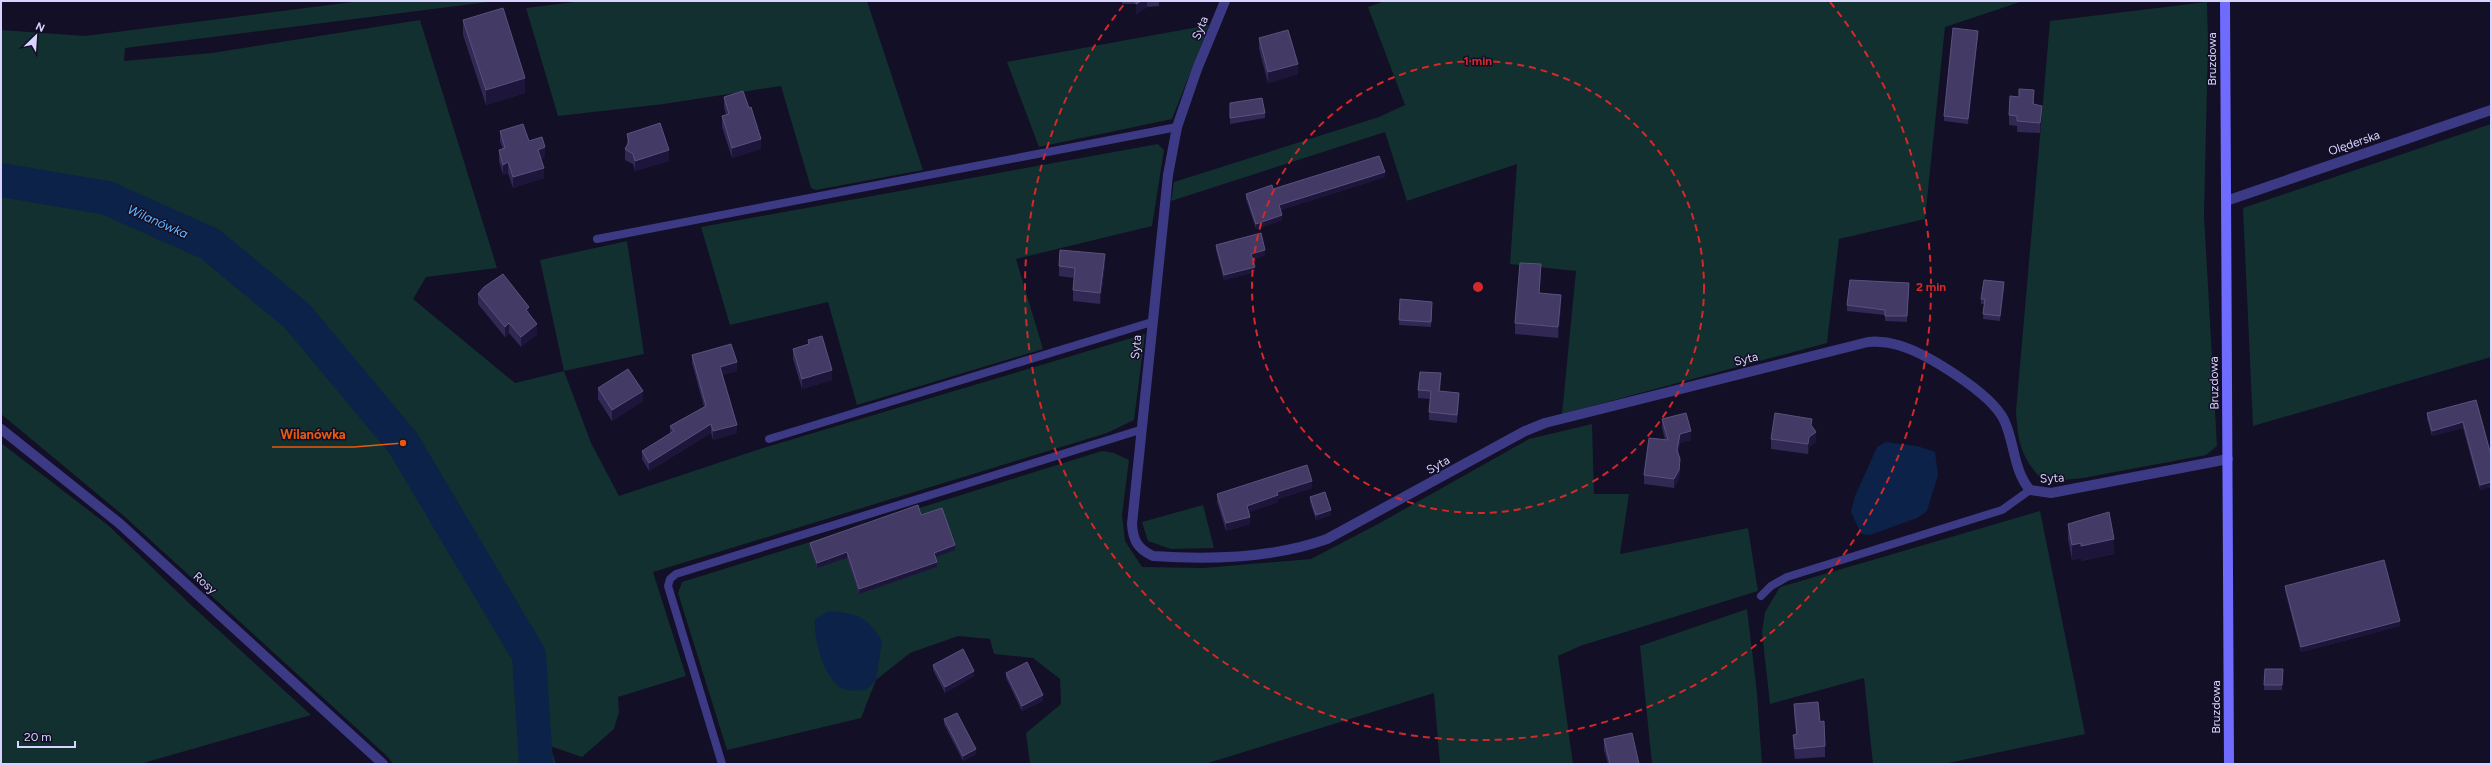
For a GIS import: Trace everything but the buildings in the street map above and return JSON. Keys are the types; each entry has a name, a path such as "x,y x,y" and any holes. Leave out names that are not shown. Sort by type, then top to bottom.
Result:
{"street":[{"name":"Syta","path":"1225,1 1197,69 1177,127 1161,221 1132,524 1133,536 1142,551 1153,556 1163,557 1279,553 1327,539 1525,431 1545,423 1861,344 1886,342 1922,354 1955,375 1996,408 2008,429 2017,470 2030,490 2051,493 2228,459"},
{"name":"Bruzdowa","path":"2225,1 2230,764"},
{"name":"Olęderska","path":"2226,200 2491,110"},
{"name":"Rosy","path":"1,429 119,523 383,764"}],"lane":[{"path":"597,239 1177,127"},
{"path":"769,439 1152,322"},
{"path":"722,764 668,586 670,579 676,574 1140,430"},
{"path":"1761,596 1771,586 1787,577 2002,510 2030,490"}],"green space":[{"path":"361,1 496,1 125,48 124,61 212,53 420,20 497,268 426,277 413,299 515,383 564,371 591,443 619,496 763,448 1145,334 1134,420 1107,433 653,572 686,676 618,697 619,712 614,729 582,757 550,746 556,764 393,764 387,756 124,516 1,414 1,30 85,36"},
{"path":"583,1 867,1 923,170 816,190 811,188 781,86 664,104 558,116 526,8"},
{"path":"1385,1 2023,1 1945,27 1925,219 1839,239 1827,343 1562,414 1576,271 1510,264 1517,164 1407,201 1385,132 1171,201 1174,182 1379,117 1405,105 1368,7"},
{"path":"2207,2 2208,45 2204,215 2217,446 2206,455 2083,478 2044,482 2030,465 2022,450 2018,432 2016,411 2050,21"},
{"path":"1209,25 1172,119 1039,147 1007,62"},
{"path":"2491,124 2491,357 2253,426 2243,208"},
{"path":"1158,144 1164,150 1152,226 1016,259 1043,349 857,405 828,302 730,325 701,227"},
{"path":"627,241 644,354 564,371 540,260"},
{"path":"1592,424 1594,494 1629,494 1620,554 1748,528 1758,591 1580,646 1558,656 1573,764 1440,764 1434,693 1205,764 1030,764 1026,733 1061,704 1060,679 1033,658 994,654 990,639 958,636 910,653 876,680 861,718 727,750 678,593 682,582 1102,451 1114,453 1129,460 1122,515 1125,541 1142,567 1203,568 1311,559 1378,524 1529,439"},
{"path":"1,443 109,526 191,605 311,715 140,764 1,764"},
{"path":"1203,505 1214,548 1171,549 1148,541 1142,522"},
{"path":"2040,511 2085,734 1944,764 1873,764 1864,678 1770,704 1762,632 1765,612 1780,587"},
{"path":"1747,609 1757,693 1762,764 1652,764 1640,646"}],"water":[{"path":"1886,442 1917,446 1935,452 1938,475 1927,511 1917,518 1870,535 1861,534 1851,512 1855,496 1877,447"},
{"path":"829,611 847,613 861,618 871,626 882,641 876,680 866,690 852,691 844,689 837,685 826,669 818,648 815,619"}],"waterway":[{"name":"Wilanówka","path":"1,180 107,198 210,244 297,316 403,443 529,655 536,764"}],"place":[{"name":"Wilanówka","path":"403,443"}]}
